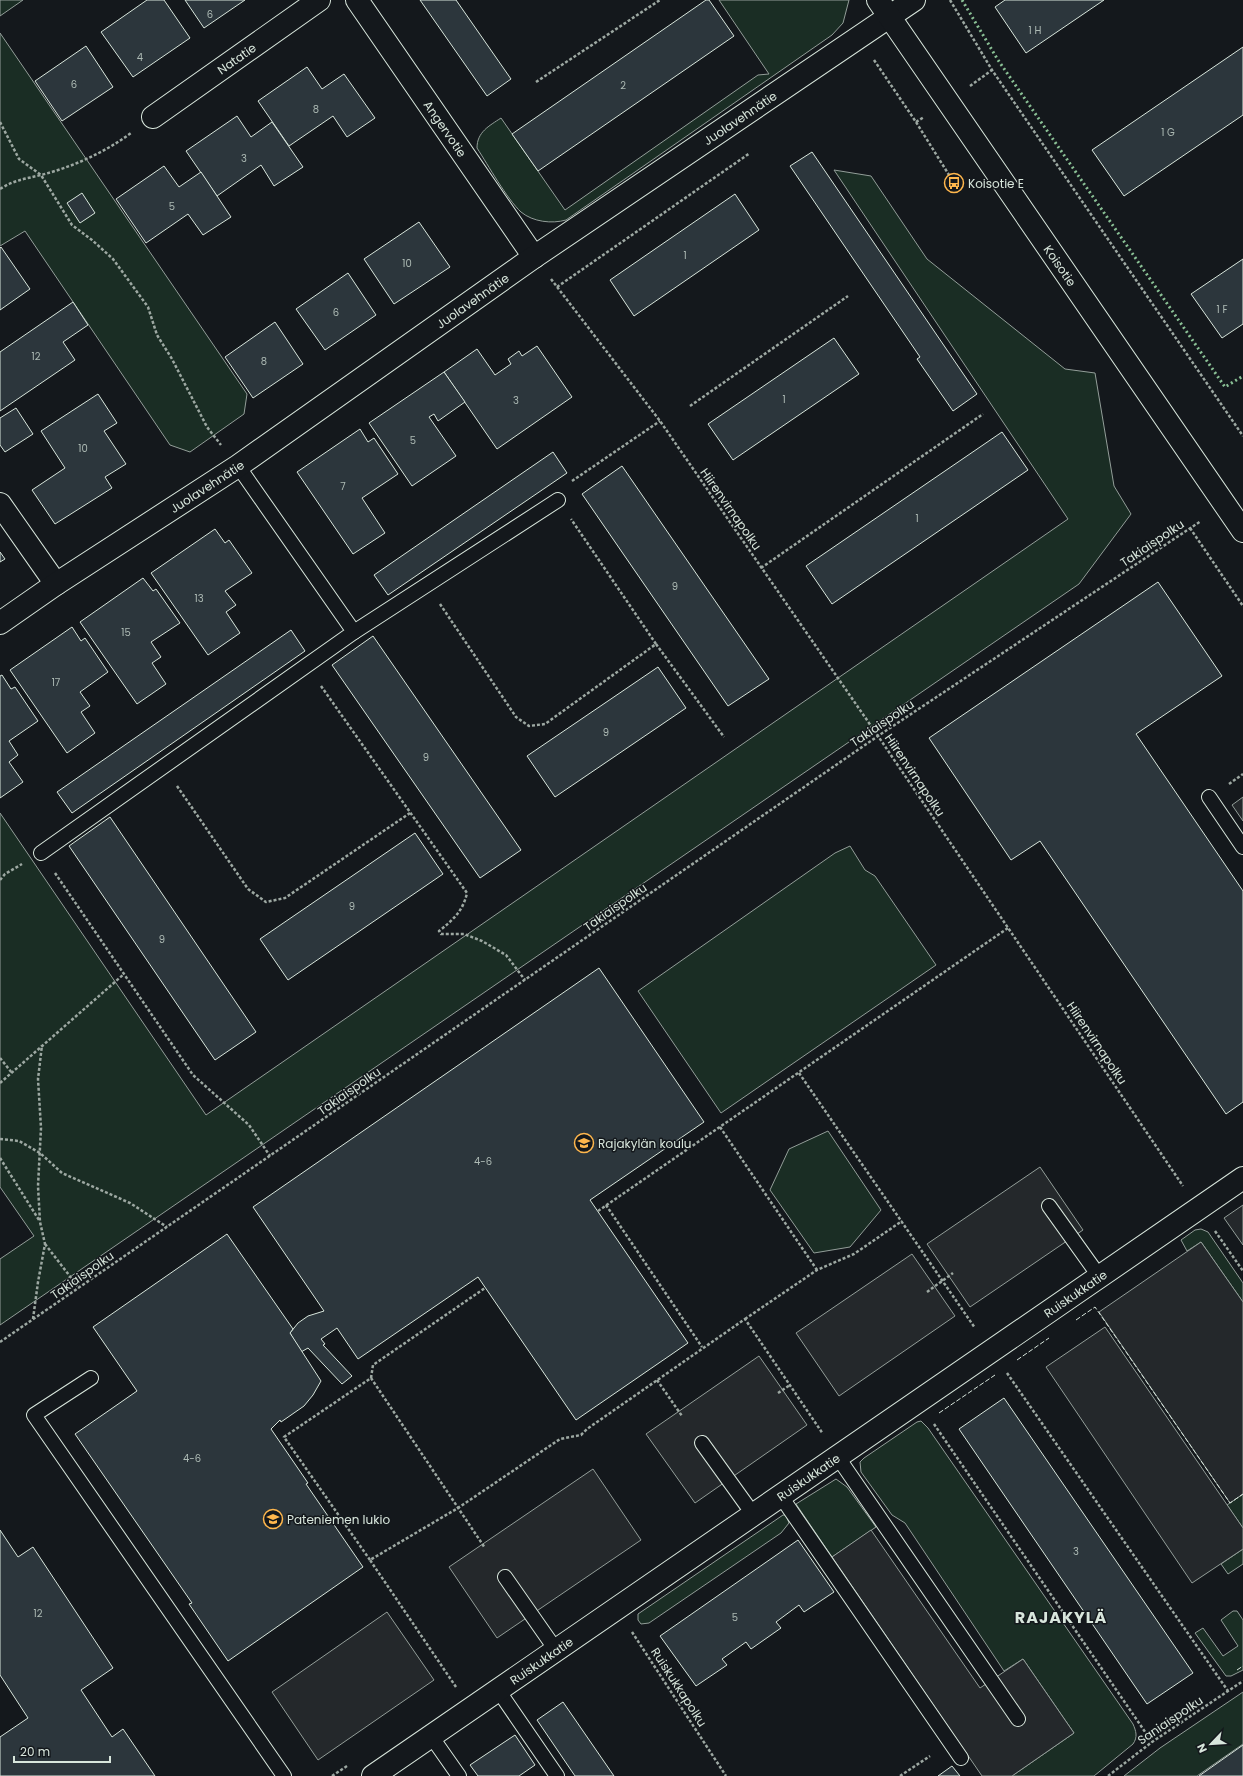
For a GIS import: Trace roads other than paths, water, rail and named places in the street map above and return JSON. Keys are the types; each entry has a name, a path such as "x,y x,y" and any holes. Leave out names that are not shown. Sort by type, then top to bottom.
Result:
{"street":[{"name":"Natatie","path":"153,117 319,0"},
{"name":"Angervotie","path":"357,0 534,257"},
{"name":"Juolavehnätie","path":"0,623 56,584 238,466 534,257 859,38 884,8 914,0"},
{"name":"Koisotie","path":"884,8 1243,531"},
{"path":"0,504 56,584"},
{"name":"Ruiskukkatie","path":"386,1773 431,1736 1198,1207 1243,1178"}],"lane":[{"path":"238,466 354,632"},
{"path":"41,853 354,632 558,500"},
{"path":"1209,797 1243,847"},
{"path":"1049,1206 1099,1276"},
{"path":"91,1378 34,1415 284,1776"},
{"path":"702,1443 753,1514"},
{"path":"837,1456 1018,1719"},
{"path":"780,1495 961,1758"},
{"path":"505,1578 556,1650"},
{"path":"498,1690 557,1776"},
{"path":"431,1736 459,1776"}],"place":[{"name":"Koisotie E","path":"954,183"},
{"name":"Rajakylän koulu","path":"584,1143"},
{"name":"Pateniemen lukio","path":"273,1519"}],"district":[{"name":"RAJAKYLÄ","path":"1061,1617"}]}
